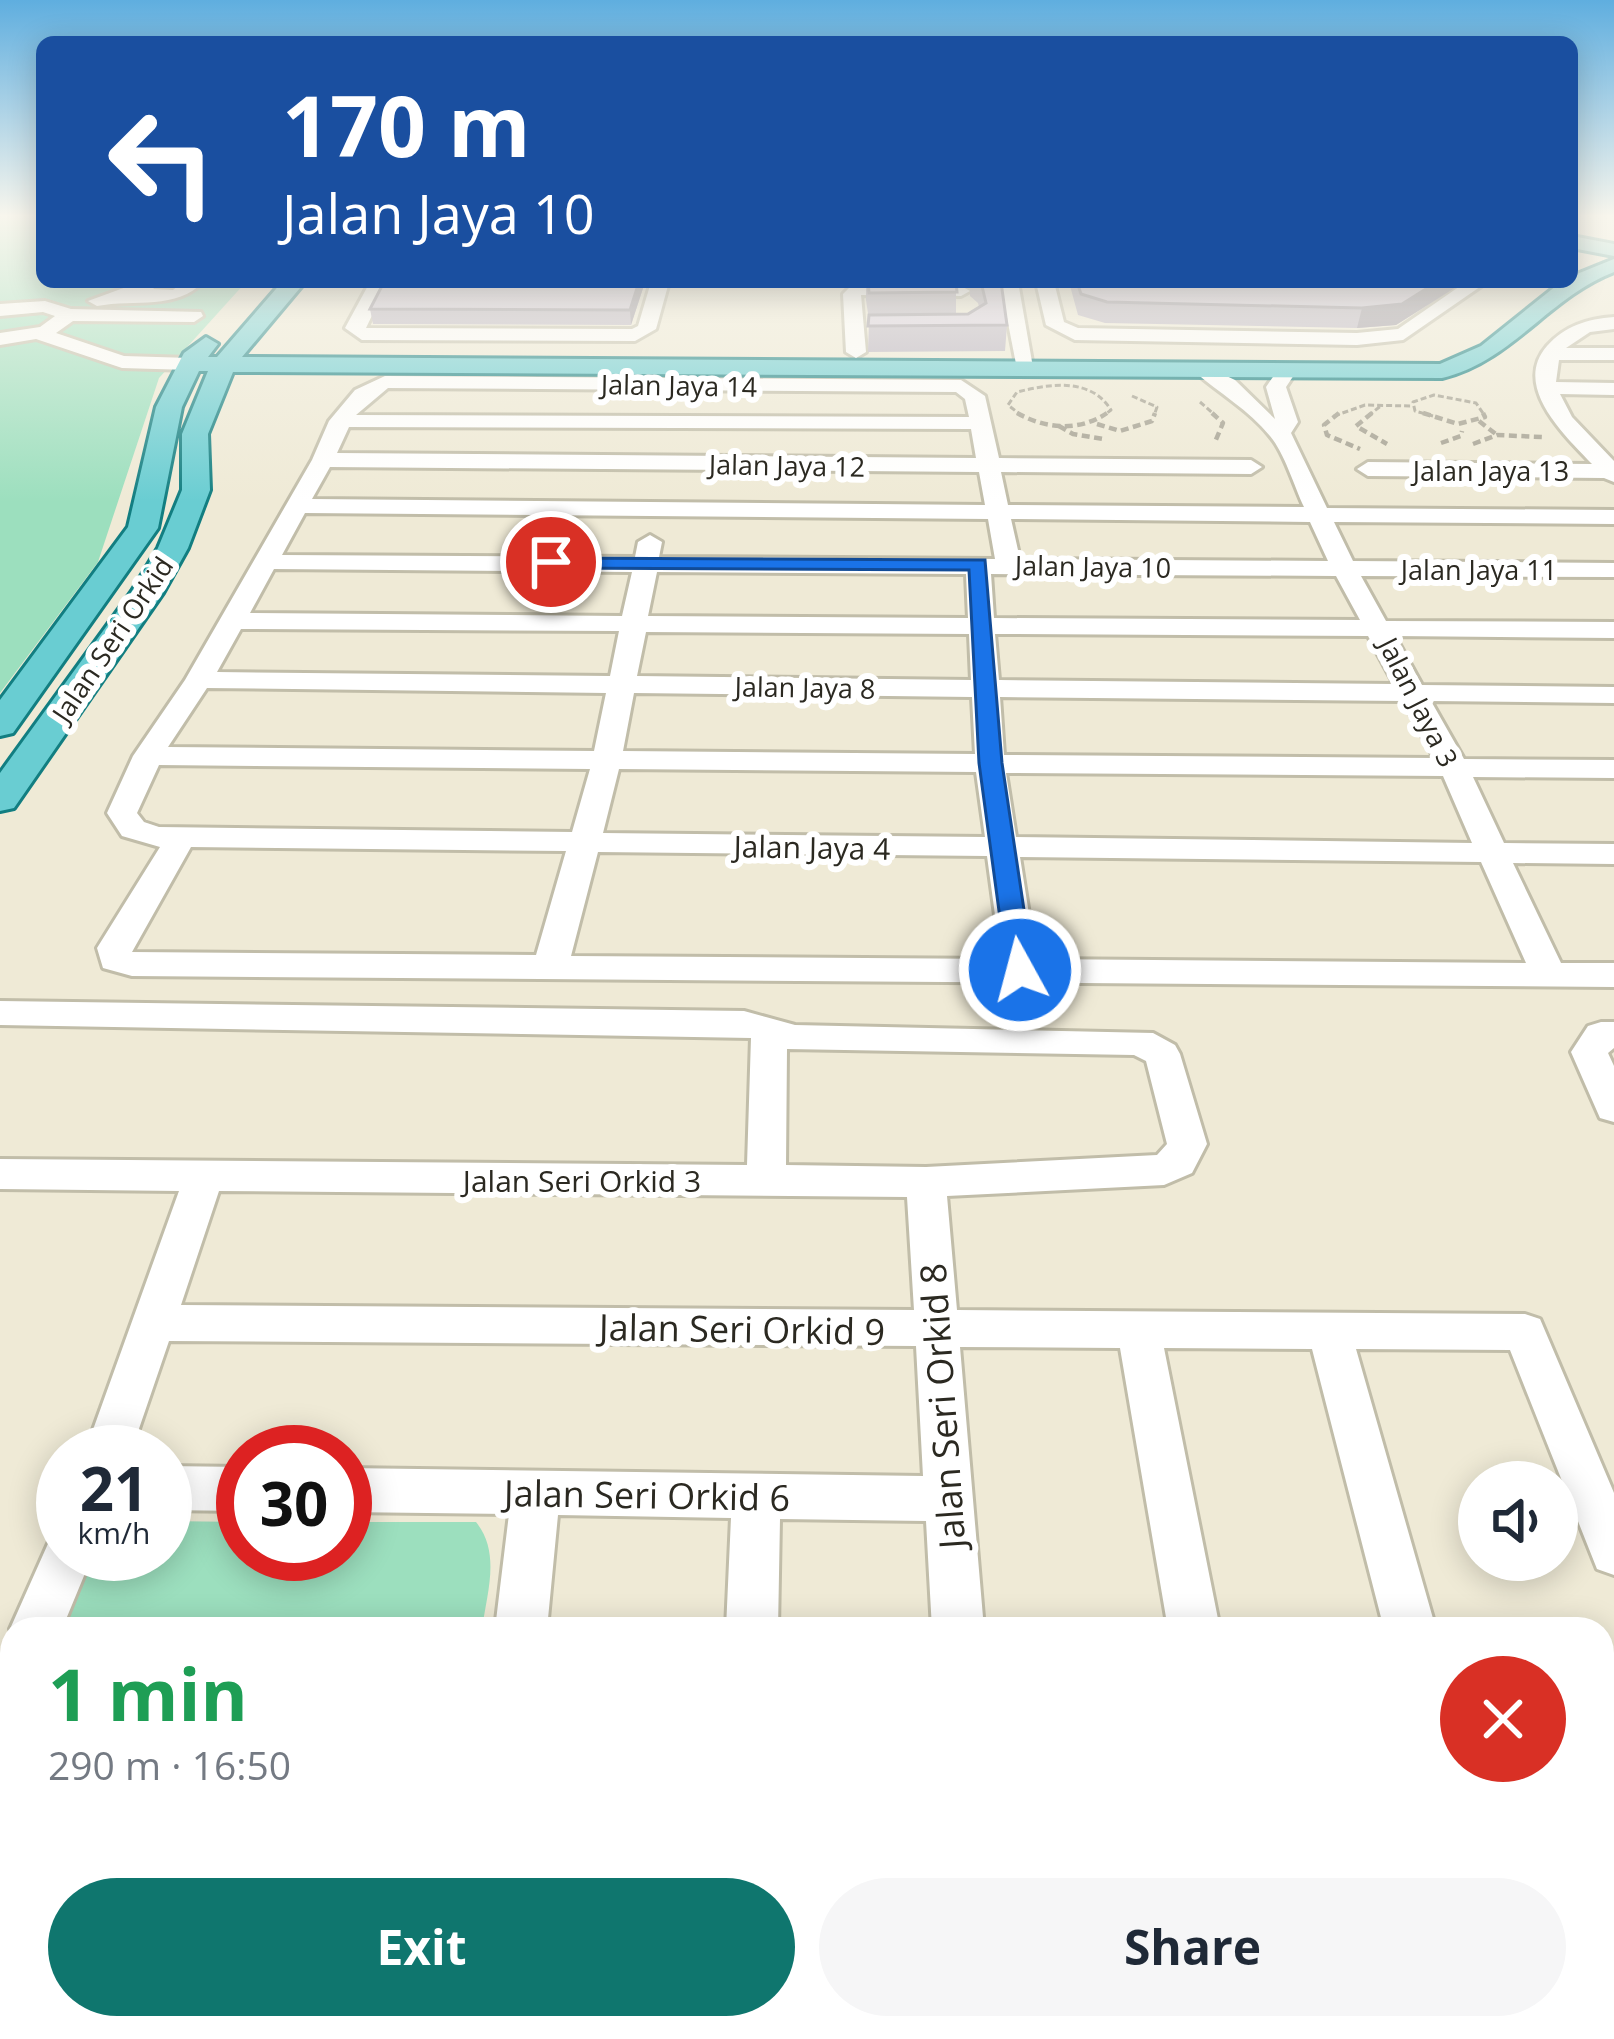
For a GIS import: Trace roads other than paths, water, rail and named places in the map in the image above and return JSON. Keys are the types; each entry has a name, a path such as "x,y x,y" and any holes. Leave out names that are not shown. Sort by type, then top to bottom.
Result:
{"main road":[{"name":"Jalan Seri Orkid","path":"0,800 147,593 173,548 196,490 195,434 224,368 270,311"},
{"path":"285,311 266,340 332,357 649,360 1408,354 1447,344"},
{"path":"224,368 487,344 649,360 860,338 1204,372 1442,370 1467,366 1544,311"},
{"path":"1490,319 1516,323 1522,330"},
{"name":"Jalan Seri Orkid","path":"0,725 143,528 156,479 160,433 192,340 221,326"},
{"path":"192,340 224,368 248,373 332,357"}],"street":[{"path":"10,311 192,340"},
{"path":"39,334 81,311"},
{"path":"363,311 354,328 362,334 487,344"},
{"path":"518,344 635,334 647,329 652,311"},
{"path":"649,360 663,311"},
{"path":"855,311 860,338"},
{"path":"1000,311 1024,354"},
{"path":"1052,311 1055,325 1075,334 1357,339 1403,334 1436,311"},
{"path":"63,317 115,346 192,340"},
{"path":"1613,472 1576,434 1548,388 1550,354 1576,328 1614,323"},
{"path":"0,339 39,334 122,362 192,340"},
{"path":"1550,354 1614,354"},
{"path":"1204,372 1233,384 1263,421 1280,433 1287,422 1276,387 1286,372"},
{"name":"Jalan Jaya 14","path":"340,421 367,388 385,382 953,386 972,392 981,423"},
{"path":"550,968 607,760 680,386"},
{"path":"1548,388 1614,388"},
{"path":"148,756 199,680 323,460 340,421 981,423 999,512 981,626 990,763 1020,970"},
{"path":"1576,434 1614,429"},
{"name":"Jalan Jaya 3","path":"1280,433 1344,568 1454,768 1549,975"},
{"name":"Jalan Jaya 13","path":"1364,459 1613,472"},
{"name":"Jalan Jaya 12","path":"323,460 1252,467"},
{"path":"296,506 1614,517"},
{"name":"Jalan Jaya 10","path":"266,562 1344,568"},
{"name":"Jalan Jaya 11","path":"1344,568 1614,570"},
{"path":"232,621 1614,630"},
{"name":"Jalan Jaya 8","path":"199,680 1614,694"},
{"path":"148,756 1614,770"},
{"name":"Jalan Jaya 4","path":"148,756 122,813 133,829 146,836 1614,854"},
{"path":"181,838 114,948 115,960 550,968 1614,975"},
{"path":"0,1013 744,1024 769,1031 766,1181"},
{"name":"Jalan Seri Orkid 3","path":"4,1183 204,1177 926,1182 1164,1170 1178,1162 1187,1144 1162,1054 1151,1045 795,1038 769,1031"},
{"path":"1608,1035 1588,1052 1614,1108"},
{"path":"118,1425 204,1177"},
{"name":"Jalan Seri Orkid 8","path":"926,1182 957,1617"},
{"name":"Jalan Seri Orkid 9","path":"153,1323 1525,1332 1614,1552"},
{"path":"1139,1333 1192,1617"},
{"path":"1330,1334 1407,1617"},
{"name":"Jalan Seri Orkid 6","path":"372,1490 949,1499"},
{"path":"521,1617 536,1493"},
{"path":"752,1617 757,1496"},
{"path":"41,1617 56,1581"}]}
